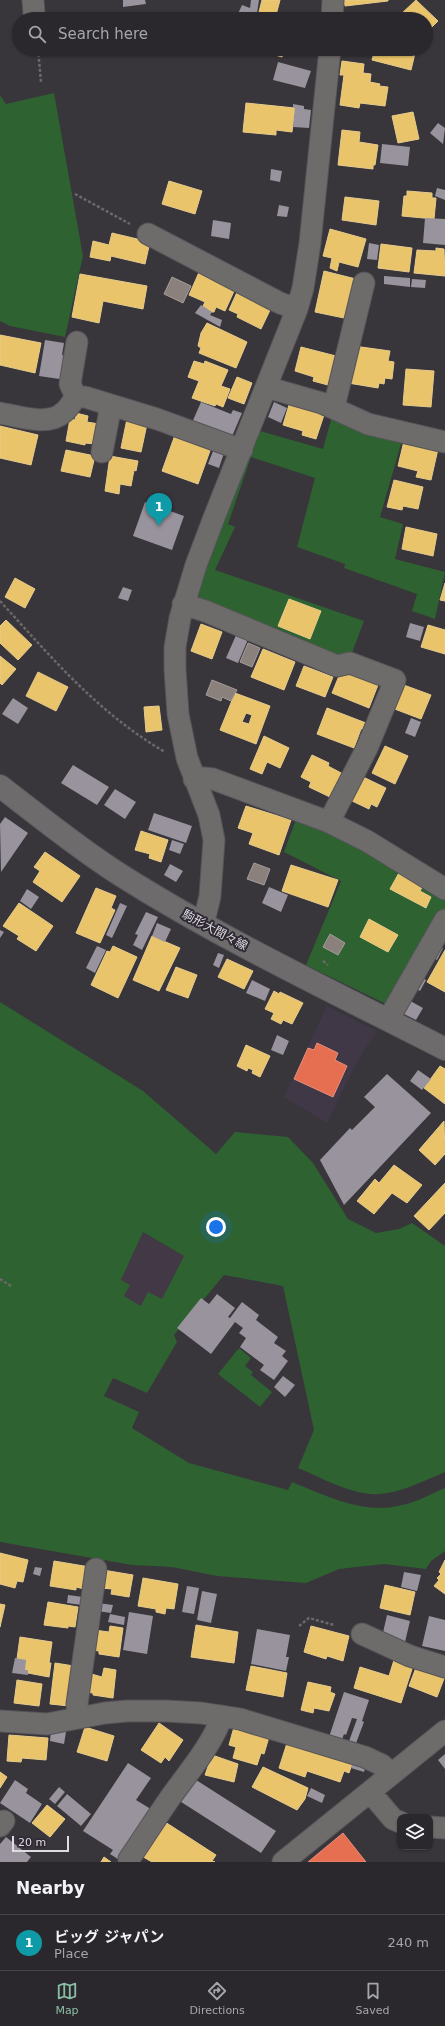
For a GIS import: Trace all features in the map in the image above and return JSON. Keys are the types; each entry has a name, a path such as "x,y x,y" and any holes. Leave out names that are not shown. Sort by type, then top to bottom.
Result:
{"main road":[{"name":"駒形大間々線","path":"0,786 66,837 118,874 202,923 445,1049"}],"street":[{"path":"202,923 210,896 214,845 209,815 187,758 178,714 175,689 176,646 183,604 212,522 297,309 306,273 310,243 329,56"},
{"path":"148,234 280,303 297,309"},
{"path":"334,407 364,283"},
{"path":"76,397 70,384 77,342"},
{"path":"266,387 334,407 368,424 445,442"},
{"path":"76,397 85,397 112,405 242,450"},
{"path":"0,413 40,420 50,419 64,412 76,397"},
{"path":"102,452 112,405"},
{"path":"183,604 205,611 337,666 350,663 395,680 366,748 329,822"},
{"path":"194,779 204,778 213,780 329,822 367,841 445,889"},
{"path":"388,1020 445,920"},
{"path":"78,1718 76,1704 96,1569"},
{"path":"362,1634 410,1656 445,1667"},
{"path":"0,1722 47,1724 104,1713 166,1711 222,1716 240,1719 365,1757 382,1765 392,1774"},
{"path":"129,1862 129,1859 159,1813 205,1748 220,1724 222,1716"},
{"path":"283,1862 445,1731"},
{"path":"370,1792 393,1819 397,1821"},
{"path":"433,1827 445,1828"}],"path":[{"path":"39,56 41,82"},
{"path":"75,194 148,234"},
{"path":"0,601 47,655 89,696 128,728 153,744 168,753 187,758"},
{"path":"0,1279 11,1286"},
{"path":"299,1626 309,1618 334,1625"}],"shaded area":[{"path":"327,1006 377,1031 358,1060 327,1123 284,1097"},
{"path":"143,1232 184,1256 162,1299 141,1306 124,1296 121,1280"}],"green space":[{"path":"54,93 83,256 65,337 10,326 0,321 0,95 6,104"},
{"path":"333,413 403,437 380,517 403,524 395,559 445,572 435,619 412,611 417,594 344,568 345,564 297,547 315,478 251,457 228,524 235,527 215,570 364,621 350,658 331,657 198,599 206,567 260,431 323,449"},
{"path":"297,817 327,828 445,895 445,913 386,1004 306,965 341,881 284,852"},
{"path":"0,1002 143,1091 216,1154 235,1132 288,1137 313,1163 348,1219 376,1233 399,1229 412,1223 445,1246 445,1472 390,1493 371,1494 362,1493 333,1484 298,1468 314,1430 283,1286 224,1275 174,1335 177,1342 147,1393 113,1378 104,1396 139,1412 132,1428 189,1463 288,1490 292,1482 332,1498 359,1506 373,1508 402,1505 413,1502 445,1488 445,1551 431,1561 426,1569 384,1564 339,1569 306,1583 217,1576 172,1567 132,1565 0,1542","holes":["143,1232 184,1256 162,1299 148,1292 141,1306 124,1296 130,1285 121,1280"]},
{"path":"239,1348 251,1358 245,1366 253,1372 251,1375 272,1392 260,1407 218,1374"}],"building: Homes":[{"path":"262,0 280,0 277,12 259,12"},
{"path":"344,0 388,0 388,1 345,6"},
{"path":"416,0 429,12 403,12"},
{"path":"433,16 438,21 433,26"},
{"path":"373,56 414,56 411,70 372,60"},
{"path":"342,61 364,64 363,73 371,74 370,82 380,84 379,86 388,87 385,106 360,103 359,108 340,105 344,75 340,75"},
{"path":"246,103 295,108 292,132 276,130 276,135 243,132"},
{"path":"413,112 419,139 398,143 392,116"},
{"path":"342,130 360,132 359,142 378,145 373,169 338,165"},
{"path":"169,181 202,191 195,214 162,204"},
{"path":"407,191 432,193 432,198 436,198 434,219 402,216 404,196 407,196"},
{"path":"345,197 379,201 376,225 342,220"},
{"path":"330,229 366,239 358,267 339,262 337,271 330,268 332,258 323,256"},
{"path":"112,233 150,242 145,264 111,256 110,261 90,257 93,241 109,245"},
{"path":"381,244 412,248 409,272 378,268"},
{"path":"436,248 444,249 445,276 414,273 417,250 436,251"},
{"path":"200,270 235,289 225,311 216,307 214,312 212,312 203,306 205,302 189,295"},
{"path":"324,271 356,279 353,293 350,292 344,318 315,312"},
{"path":"80,274 147,286 143,309 103,301 99,323 72,317"},
{"path":"238,290 272,306 261,329 237,317 238,314 229,310"},
{"path":"207,323 247,342 236,368 199,353 201,348 198,346 201,333"},
{"path":"0,335 41,343 35,373 0,365"},
{"path":"354,346 390,351 388,361 394,362 392,379 385,378 384,384 379,383 378,388 348,383"},
{"path":"301,347 336,356 328,385 313,381 314,377 295,371"},
{"path":"194,361 204,364 205,361 228,370 221,386 230,389 223,407 216,404 215,406 192,398 199,381 188,377"},
{"path":"406,369 434,371 431,407 403,405"},
{"path":"237,377 252,383 244,404 228,398"},
{"path":"289,405 324,415 316,439 302,435 303,431 283,425"},
{"path":"76,413 88,416 87,422 99,424 95,444 85,443 85,445 66,441 70,419 75,420"},
{"path":"127,419 147,424 141,452 121,448"},
{"path":"0,426 38,435 31,465 0,458"},
{"path":"175,435 211,448 198,484 162,471"},
{"path":"404,441 438,449 431,480 416,477 418,471 398,466"},
{"path":"66,450 95,456 90,477 61,471"},
{"path":"110,456 138,461 136,471 134,470 131,486 120,484 119,494 105,491"},
{"path":"394,480 423,487 418,509 403,506 402,510 387,507"},
{"path":"406,527 437,534 433,556 402,549"},
{"path":"15,578 35,589 25,608 5,597"},
{"path":"445,583 445,601 440,600"},
{"path":"289,599 321,611 310,639 278,626"},
{"path":"6,620 32,645 18,660 0,643 0,626"},
{"path":"201,624 222,632 212,659 191,651"},
{"path":"428,625 445,630 445,654 421,647"},
{"path":"263,649 295,662 284,690 251,677"},
{"path":"0,656 16,669 2,685 0,683"},
{"path":"304,666 333,677 325,697 296,686"},
{"path":"341,671 375,680 373,684 378,685 369,708 332,693"},
{"path":"38,672 68,687 56,711 26,696"},
{"path":"401,684 431,695 421,719 392,708"},
{"path":"235,693 270,706 256,744 220,730","holes":["246,713 252,715 249,724 242,722"]},
{"path":"159,706 162,730 146,732 144,707"},
{"path":"327,708 366,723 364,729 361,729 354,748 317,734"},
{"path":"264,736 289,748 280,768 267,762 262,774 250,769"},
{"path":"385,746 408,756 395,784 372,773"},
{"path":"312,755 329,763 328,766 343,774 332,798 309,787 311,782 301,777"},
{"path":"359,775 386,788 377,807 371,804 369,809 350,800"},
{"path":"246,806 291,820 279,855 249,844 253,833 238,828"},
{"path":"141,831 168,840 161,862 149,858 150,854 135,850"},
{"path":"45,852 80,876 62,902 33,882 40,871 34,867"},
{"path":"291,865 338,880 328,907 282,891"},
{"path":"400,871 424,884 420,891 431,897 426,908 390,889"},
{"path":"96,888 116,896 111,908 115,910 100,943 76,933"},
{"path":"19,903 53,926 36,951 17,939 19,936 3,926"},
{"path":"369,919 398,935 388,952 360,937"},
{"path":"152,936 180,948 159,991 133,980"},
{"path":"113,946 137,957 118,998 91,985 107,951 110,952"},
{"path":"445,950 445,992 427,982"},
{"path":"227,959 253,971 244,989 218,977"},
{"path":"176,967 197,975 188,998 166,990"},
{"path":"274,991 279,994 280,992 303,1003 292,1024 283,1020 281,1024 271,1019 274,1013 265,1009"},
{"path":"246,1045 270,1056 260,1077 252,1073 253,1070 248,1068 247,1071 237,1066"},
{"path":"440,1066 445,1069 445,1104 424,1088"},
{"path":"444,1121 445,1154 435,1165 419,1150"},
{"path":"394,1165 422,1185 407,1203 392,1193 374,1214 357,1201 375,1179 379,1183"},
{"path":"445,1183 445,1213 429,1230 414,1216"},
{"path":"0,1553 28,1560 23,1582 17,1581 15,1588 0,1584"},
{"path":"445,1560 445,1594 434,1586 439,1580 437,1578 441,1574 439,1572"},
{"path":"54,1561 90,1567 84,1589 76,1587 76,1590 50,1586"},
{"path":"103,1570 133,1575 129,1597 111,1594 112,1589 101,1588"},
{"path":"143,1578 178,1584 174,1609 166,1608 165,1614 156,1612 156,1609 138,1606"},
{"path":"385,1585 415,1592 410,1615 380,1608"},
{"path":"48,1602 78,1607 75,1627 68,1626 68,1628 44,1625"},
{"path":"0,1604 5,1605 0,1627"},
{"path":"196,1625 238,1632 234,1663 191,1657"},
{"path":"110,1626 123,1628 119,1657 99,1654 99,1651 92,1650 94,1630 109,1632"},
{"path":"311,1626 349,1636 343,1661 327,1656 326,1659 304,1652"},
{"path":"20,1637 52,1642 49,1677 28,1673 28,1670 25,1670 26,1660 17,1659"},
{"path":"394,1660 413,1666 401,1703 354,1688 360,1667 389,1676"},
{"path":"55,1663 74,1666 69,1706 50,1704"},
{"path":"417,1665 445,1676 437,1697 409,1686"},
{"path":"251,1666 287,1673 283,1697 246,1690"},
{"path":"104,1668 116,1670 113,1698 93,1695 93,1693 85,1692 88,1673 102,1677"},
{"path":"17,1680 42,1684 39,1706 14,1703"},
{"path":"308,1682 331,1687 330,1692 335,1694 329,1711 314,1708 313,1713 301,1710"},
{"path":"159,1723 183,1740 169,1761 165,1757 161,1763 141,1750"},
{"path":"85,1727 114,1736 107,1761 77,1752"},
{"path":"234,1727 269,1737 264,1754 261,1753 257,1765 233,1758 236,1747 229,1745"},
{"path":"9,1735 48,1738 46,1760 22,1758 21,1762 7,1761"},
{"path":"288,1740 353,1761 349,1773 344,1771 340,1782 307,1771 305,1777 279,1768"},
{"path":"212,1755 238,1764 234,1782 205,1775"},
{"path":"263,1767 308,1788 305,1799 297,1810 252,1787"},
{"path":"0,1772 7,1777 0,1788"},
{"path":"47,1805 65,1819 50,1837 32,1823"},
{"path":"162,1820 216,1855 212,1861 215,1862 152,1862 140,1855"},
{"path":"104,1857 111,1862 101,1862"}],"building: Shops":[{"path":"317,1043 338,1053 335,1060 347,1066 333,1097 294,1079 308,1048 314,1050"},
{"path":"343,1833 366,1862 308,1862"}],"building: Industry":[{"path":"172,277 191,286 183,303 164,294"},
{"path":"248,643 260,648 252,667 240,662"},
{"path":"212,680 237,690 231,701 222,697 221,701 206,695"},
{"path":"254,863 270,869 264,885 247,879"},
{"path":"330,934 345,943 338,955 323,947"}],"building: Other":[{"path":"123,0 145,0 146,4 123,7"},
{"path":"251,0 259,0 257,12 239,12 242,5 250,8"},
{"path":"278,62 311,71 305,88 273,80"},
{"path":"293,104 304,106 304,109 311,110 309,128 293,127 295,108 293,108"},
{"path":"438,123 445,128 443,144 430,133"},
{"path":"382,144 410,147 408,166 380,163"},
{"path":"271,169 282,171 280,182 270,180"},
{"path":"437,188 445,190 445,200 435,196"},
{"path":"279,205 289,207 287,217 277,216"},
{"path":"425,218 445,219 445,245 423,243"},
{"path":"213,220 231,223 229,239 211,236"},
{"path":"369,243 379,245 377,260 367,259"},
{"path":"384,276 410,278 410,287 384,284"},
{"path":"412,279 426,280 425,288 411,287"},
{"path":"201,305 212,312 210,315 222,320 220,327 195,313"},
{"path":"45,340 64,343 62,355 70,356 66,380 39,376"},
{"path":"201,402 231,414 233,410 242,413 230,441 191,425"},
{"path":"274,402 287,408 281,423 268,417"},
{"path":"215,446 225,450 219,468 208,464"},
{"path":"145,502 184,516 172,550 133,536"},
{"path":"123,587 132,590 128,601 118,598"},
{"path":"410,623 424,627 420,641 406,637"},
{"path":"237,633 249,637 238,663 226,658"},
{"path":"13,698 28,708 18,724 2,714"},
{"path":"411,718 421,722 415,737 405,733"},
{"path":"73,765 109,787 97,805 61,783"},
{"path":"115,789 136,802 125,819 104,805"},
{"path":"154,813 192,826 186,843 148,830"},
{"path":"5,817 28,833 1,872 0,824"},
{"path":"172,840 184,844 180,854 169,850"},
{"path":"170,864 183,871 176,882 164,875"},
{"path":"269,887 288,895 281,912 262,903"},
{"path":"27,889 39,897 31,909 20,901"},
{"path":"120,903 127,906 112,938 106,935"},
{"path":"146,912 158,917 142,950 133,945 138,935 135,934"},
{"path":"157,923 171,929 165,942 152,936"},
{"path":"0,930 4,932 0,938"},
{"path":"436,945 443,948 437,960 430,956"},
{"path":"97,946 106,950 95,973 86,968"},
{"path":"218,953 224,955 219,968 213,965"},
{"path":"419,976 426,980 420,991 413,987"},
{"path":"252,980 270,989 265,1001 246,993"},
{"path":"405,998 423,1008 416,1020 398,1011"},
{"path":"277,1035 289,1041 283,1055 271,1050"},
{"path":"418,1070 431,1079 422,1090 410,1081"},
{"path":"387,1074 431,1113 344,1205 320,1160 350,1128 352,1130 375,1107 364,1097"},
{"path":"217,1294 235,1308 228,1317 230,1318 242,1302 259,1315 256,1320 278,1337 274,1343 286,1351 282,1356 288,1361 274,1380 260,1370 264,1365 240,1347 246,1338 239,1333 243,1328 235,1322 211,1354 177,1328 201,1298 209,1304"},
{"path":"283,1376 295,1385 285,1397 274,1387"},
{"path":"35,1567 42,1568 40,1576 33,1574"},
{"path":"404,1572 421,1575 417,1591 401,1587"},
{"path":"187,1586 199,1588 194,1614 182,1612"},
{"path":"202,1591 217,1594 211,1623 197,1620"},
{"path":"68,1595 83,1597 82,1605 67,1603"},
{"path":"98,1603 113,1605 111,1613 97,1611"},
{"path":"129,1612 153,1616 147,1654 123,1650"},
{"path":"110,1614 125,1617 124,1625 108,1622"},
{"path":"387,1615 410,1621 405,1642 382,1637"},
{"path":"429,1616 445,1620 445,1651 422,1646"},
{"path":"257,1629 290,1635 286,1657 289,1657 286,1671 251,1664"},
{"path":"15,1658 26,1660 25,1670 28,1670 28,1675 12,1673"},
{"path":"344,1692 369,1700 362,1721 364,1722 355,1746 348,1744 357,1719 352,1718 346,1735 344,1734 341,1742 329,1737"},
{"path":"51,1730 66,1732 64,1744 50,1741"},
{"path":"445,1754 445,1769 438,1760"},
{"path":"353,1761 366,1765 364,1772 351,1768"},
{"path":"128,1763 151,1778 136,1800 154,1811 121,1861 110,1854 113,1850 83,1831"},
{"path":"193,1778 276,1831 261,1853 178,1800"},
{"path":"15,1780 28,1789 26,1793 42,1804 30,1823 0,1803"},
{"path":"59,1787 65,1792 55,1804 49,1799"},
{"path":"311,1788 325,1795 322,1803 307,1796"},
{"path":"67,1794 91,1814 81,1826 57,1806"},
{"path":"6,1837 31,1857 27,1862 0,1862 0,1844"}],"place":[{"name":"ビッグ ジャパン","path":"159,526"}]}
